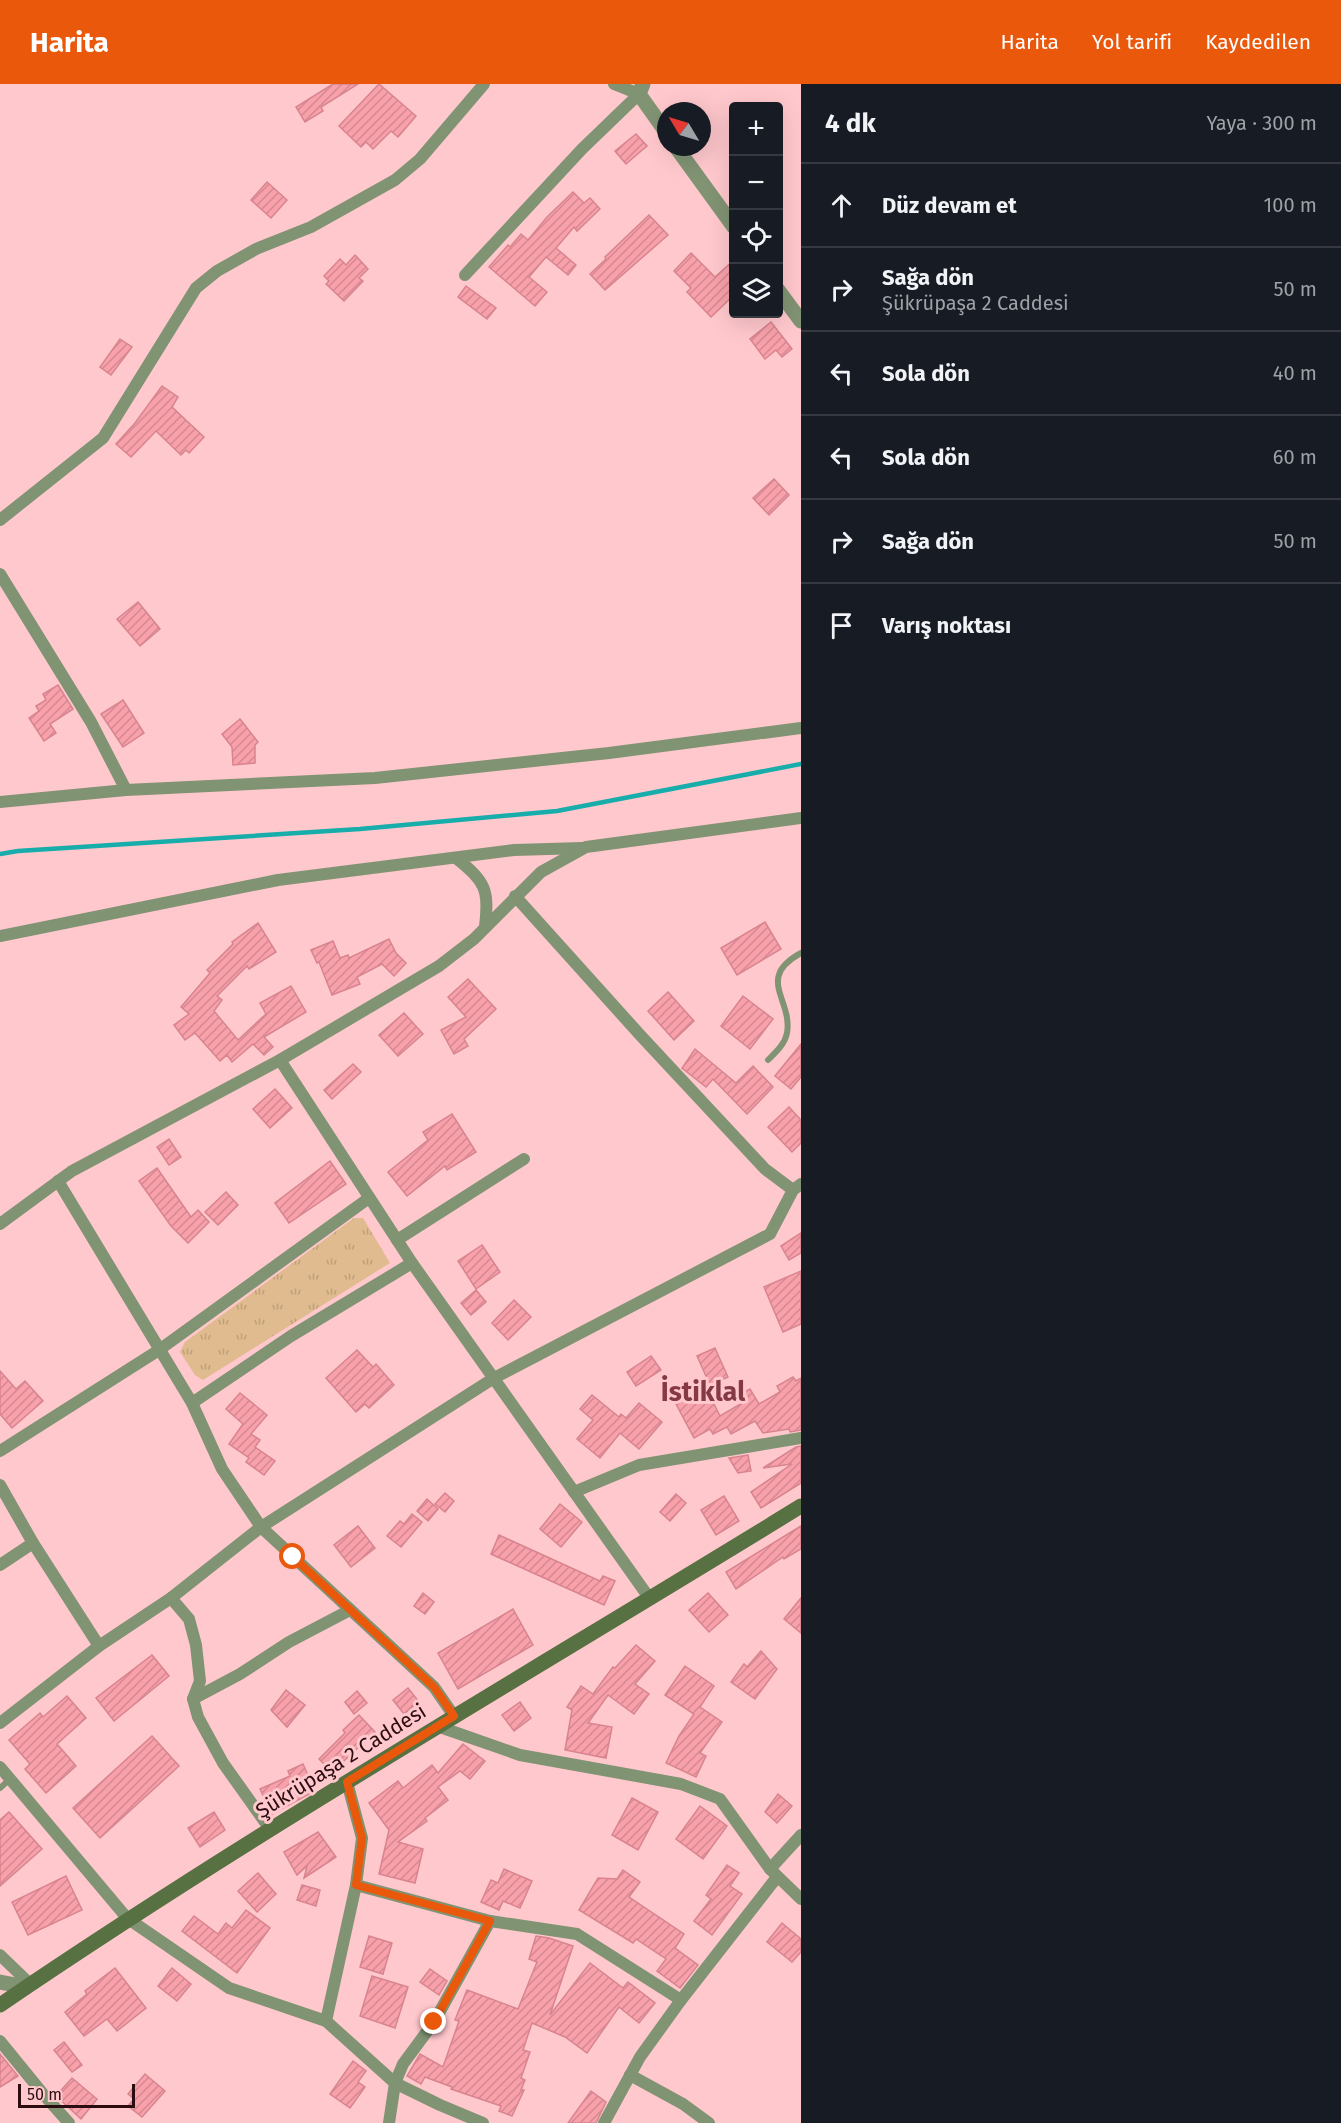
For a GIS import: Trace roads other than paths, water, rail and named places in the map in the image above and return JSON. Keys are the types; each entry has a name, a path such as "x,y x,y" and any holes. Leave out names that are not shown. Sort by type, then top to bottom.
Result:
{"main road":[{"name":"Şükrüpaşa 2 Caddesi","path":"0,2004 127,1918 270,1829 801,1506"}],"street":[{"path":"0,520 103,438 196,288 218,271 256,249 311,227 395,180 420,159 484,84"},
{"path":"614,84 641,89 657,117"},
{"path":"465,275 641,89"},
{"path":"683,156 729,220"},
{"path":"783,297 801,321"},
{"path":"0,574 91,722 126,790"},
{"path":"0,802 126,790 375,778 609,753 801,728"},
{"path":"0,936 278,880 514,850 586,847 801,818"},
{"path":"0,1224 72,1171 280,1059 439,966 474,939 541,872 586,847"},
{"path":"456,858 482,883 488,896 485,927"},
{"path":"0,1723 99,1646 171,1598 261,1527 494,1378 770,1234 797,1187 765,1169 515,896"},
{"path":"280,1059 412,1263 650,1599"},
{"path":"397,1240 524,1159"},
{"path":"58,1181 192,1403 222,1469 261,1527 434,1687 454,1716"},
{"path":"0,1451 159,1350 369,1198"},
{"path":"192,1403 291,1336 412,1263"},
{"path":"574,1492 639,1465 801,1438"},
{"path":"0,1485 33,1543 99,1646"},
{"path":"0,1565 33,1543"},
{"path":"171,1598 189,1618 196,1645 200,1681 194,1699 198,1718 223,1762 270,1829"},
{"path":"194,1699 240,1674 289,1642 350,1610"},
{"path":"437,1726 520,1755 681,1784 720,1799 774,1873 801,1899"},
{"path":"0,1767 127,1918 229,1988 327,2021 394,2083 483,2123"},
{"path":"327,2021 356,1885 362,1838 347,1782"},
{"path":"604,2123 640,2057 801,1835"},
{"path":"356,1885 490,1921 577,1934 681,2000"},
{"path":"388,2123 394,2083 403,2064 434,2022 490,1921"},
{"path":"0,1955 28,1986"},
{"path":"0,1982 28,1986"},
{"path":"0,2041 69,2123"},
{"path":"630,2075 683,2104 710,2123"}],"lane":[{"path":"768,1060 782,1046 788,1026 777,979 789,960 801,953"},
{"path":"0,1788 10,1779"}],"waterway":[{"path":"0,854 360,829 557,811 801,764"}],"district":[{"name":"İstiklal","path":"703,1392"}]}
